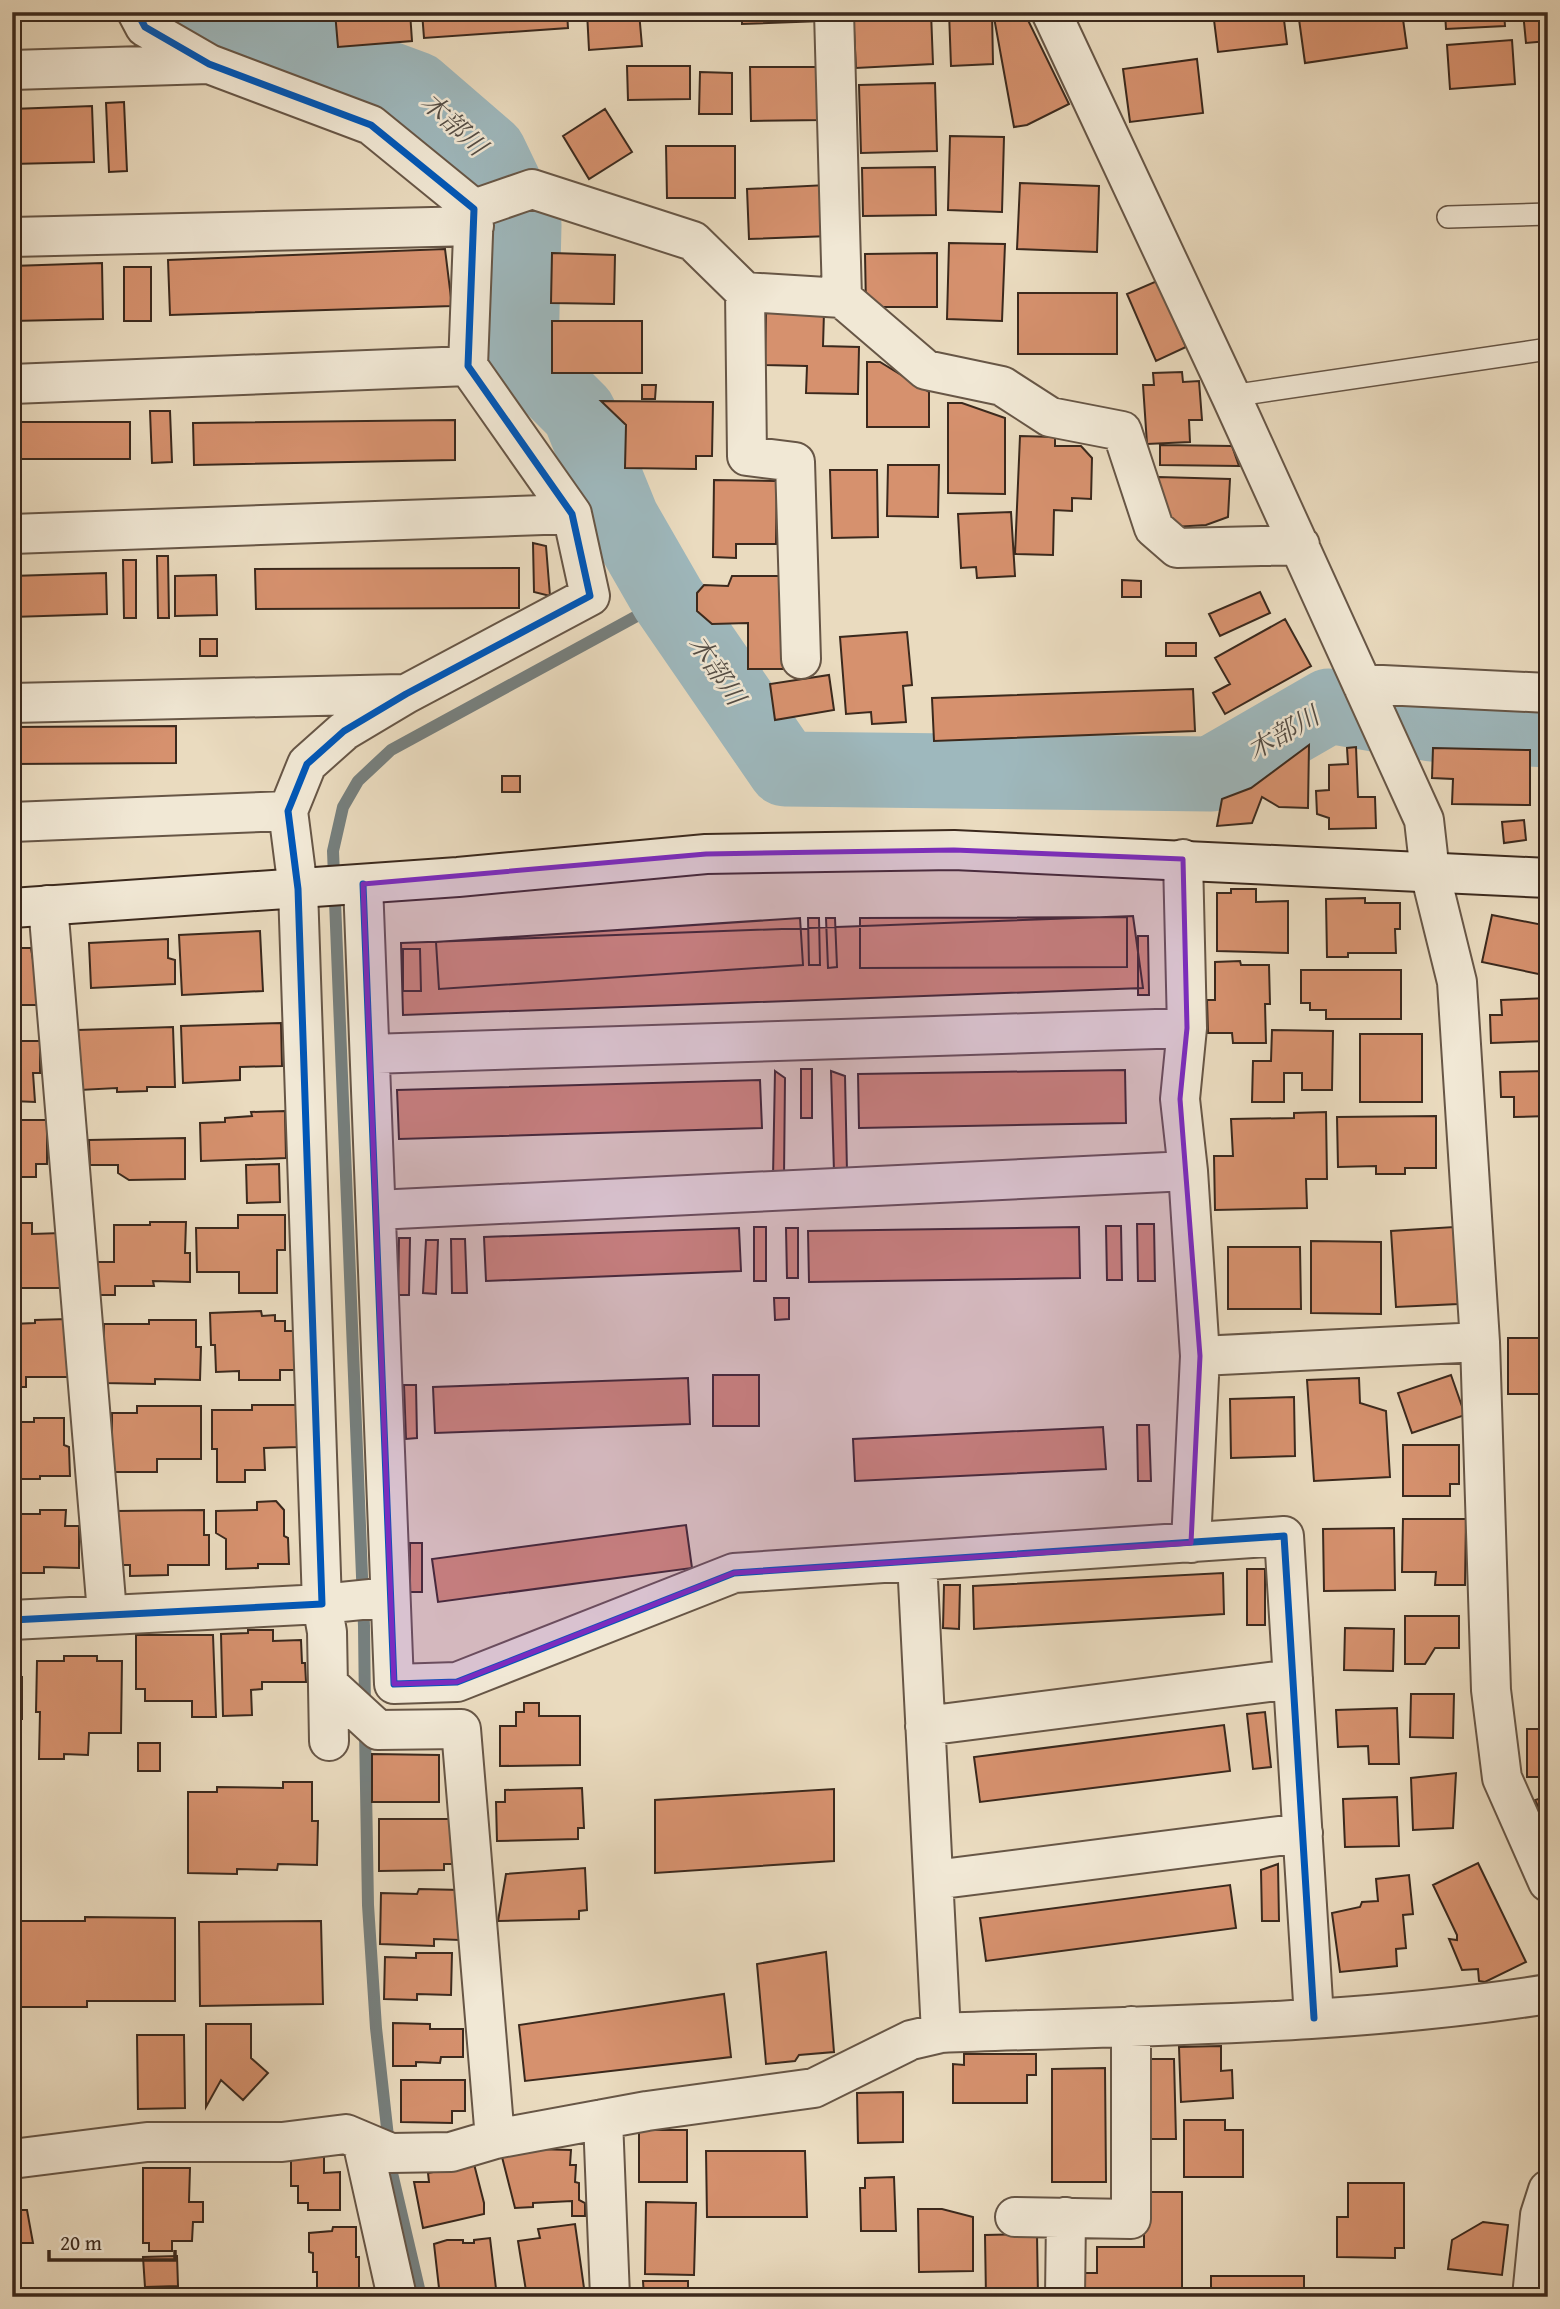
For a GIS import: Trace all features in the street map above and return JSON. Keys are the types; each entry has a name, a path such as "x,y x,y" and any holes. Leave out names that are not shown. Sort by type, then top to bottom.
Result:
{"street":[{"path":"137,12 145,27 209,64 371,125 474,217"},
{"path":"834,12 842,298"},
{"path":"1051,12 1300,545 1424,820 1430,873 1457,982 1480,1342 1491,1690 1503,1778 1548,1882"},
{"path":"12,70 209,64"},
{"path":"12,237 474,217 532,189 693,241 746,292 842,298 926,370 1002,386 1050,417 1122,431 1154,528 1177,548 1300,545"},
{"path":"329,1741 298,889 288,811 307,764 344,731 405,694 590,596 572,514 468,366 474,217"},
{"path":"746,292 747,456 795,462 801,659"},
{"path":"12,384 468,366"},
{"path":"12,534 572,514"},
{"path":"1362,684 1548,693"},
{"path":"12,703 405,694"},
{"path":"12,822 288,811"},
{"path":"107,1614 30,906 363,884 706,854 954,850 1548,878"},
{"path":"1183,859 1188,1028 1180,1099 1188,1171 1200,1356 1191,1543"},
{"path":"363,884 394,1684 457,1682 734,1573 1284,1536 1314,2018"},
{"path":"370,1055 1188,1028"},
{"path":"376,1210 1188,1171"},
{"path":"1200,1356 1480,1342"},
{"path":"917,1561 941,2033"},
{"path":"12,1620 322,1604 390,1597"},
{"path":"925,1726 1293,1679"},
{"path":"328,1684 378,1730 461,1729 495,2139"},
{"path":"934,1880 1303,1833"},
{"path":"12,2160 148,2142 282,2142 346,2134 391,2154 451,2152 495,2139 647,2111 814,2088 911,2040 941,2033 1314,2018 1470,2006 1548,1994"},
{"path":"1015,2217 1130,2219 1130,2026"},
{"path":"603,2119 610,2297"},
{"path":"362,2141 397,2297"},
{"path":"1532,2297 1541,2215 1548,2190"},
{"path":"1065,2297 1066,2217"}],"lane":[{"path":"1448,217 1548,214"},
{"path":"1231,397 1548,349"}],"highlighted area":[{"path":"954,850 1183,859 1187,1028 1180,1099 1200,1356 1191,1543 734,1573 457,1682 394,1684 363,884 706,854"}],"building":[{"path":"335,12 410,12 412,41 338,47"},
{"path":"422,12 567,12 568,28 424,38"},
{"path":"587,12 639,12 642,46 589,50"},
{"path":"742,12 822,12 822,21 742,24"},
{"path":"853,12 931,12 933,64 856,68"},
{"path":"949,12 992,12 993,64 951,66"},
{"path":"993,12 1024,12 1069,104 1027,125 1014,127"},
{"path":"1213,12 1283,12 1287,44 1218,52"},
{"path":"1298,12 1402,12 1407,48 1305,63"},
{"path":"1445,12 1504,12 1505,26 1446,29"},
{"path":"1523,12 1548,12 1548,41 1526,43"},
{"path":"1512,40 1515,84 1450,89 1447,45"},
{"path":"1197,59 1203,113 1130,122 1123,69"},
{"path":"627,66 690,66 690,99 628,100"},
{"path":"750,67 822,67 823,120 751,121"},
{"path":"700,72 732,73 732,114 699,114"},
{"path":"935,83 937,151 861,153 859,85"},
{"path":"124,102 127,171 109,172 106,103"},
{"path":"92,106 94,162 12,164 12,109"},
{"path":"605,109 632,152 589,179 563,136"},
{"path":"950,136 1004,137 1002,212 948,210"},
{"path":"666,146 735,146 735,198 667,198"},
{"path":"935,167 936,215 863,216 862,168"},
{"path":"1020,183 1099,186 1097,252 1017,249"},
{"path":"827,185 830,236 749,239 747,189"},
{"path":"949,243 1005,244 1002,321 947,319"},
{"path":"445,249 452,306 170,315 168,260"},
{"path":"552,253 615,255 614,304 551,303"},
{"path":"937,253 937,307 866,307 865,254"},
{"path":"102,263 103,319 12,321 12,266"},
{"path":"124,267 151,267 151,321 124,321"},
{"path":"1157,281 1186,347 1156,361 1127,294"},
{"path":"1018,293 1117,293 1117,354 1018,354"},
{"path":"766,311 824,312 823,346 859,347 858,394 806,393 807,366 765,365"},
{"path":"552,321 642,321 642,373 552,373"},
{"path":"867,362 880,362 929,392 929,427 867,427"},
{"path":"1182,372 1183,382 1199,381 1202,420 1189,420 1190,442 1147,444 1143,385 1154,385 1153,373"},
{"path":"642,385 656,385 655,399 642,399"},
{"path":"601,401 713,402 712,456 696,456 696,469 625,468 626,425"},
{"path":"948,403 962,403 1005,418 1005,494 948,493"},
{"path":"150,411 170,411 172,462 152,463"},
{"path":"455,420 455,460 194,465 193,423"},
{"path":"12,422 130,422 130,459 12,459"},
{"path":"1020,436 1055,437 1055,446 1081,446 1092,458 1091,499 1072,498 1072,511 1054,510 1053,555 1015,554"},
{"path":"1160,445 1232,446 1239,466 1160,465"},
{"path":"888,465 939,465 938,517 887,516"},
{"path":"830,470 877,470 878,537 832,538"},
{"path":"1158,477 1230,479 1228,517 1206,525 1174,527 1160,495"},
{"path":"714,480 777,481 776,544 736,544 736,558 713,557"},
{"path":"1011,512 1015,576 977,578 976,567 961,568 958,514"},
{"path":"533,543 546,546 550,596 534,592"},
{"path":"157,556 168,556 169,618 158,618"},
{"path":"123,560 136,560 136,618 124,618"},
{"path":"519,568 519,608 256,609 255,569"},
{"path":"106,573 107,614 12,617 12,576"},
{"path":"216,575 217,615 175,616 175,576"},
{"path":"732,576 783,576 783,669 748,669 748,623 712,624 697,611 697,593 704,585 728,586"},
{"path":"1122,580 1141,581 1141,597 1122,597"},
{"path":"1260,592 1270,613 1220,636 1209,614"},
{"path":"1285,619 1311,666 1225,714 1213,693 1230,684 1215,658"},
{"path":"907,632 912,685 903,686 906,722 872,724 871,712 846,714 840,637"},
{"path":"200,639 217,639 217,656 200,656"},
{"path":"1166,643 1196,643 1196,656 1166,656"},
{"path":"829,675 834,710 775,720 770,684"},
{"path":"1193,689 1195,731 934,741 932,698"},
{"path":"176,726 176,763 12,764 12,727"},
{"path":"1309,745 1308,808 1279,807 1262,797 1252,823 1217,826 1222,799 1251,788"},
{"path":"1356,747 1358,797 1375,797 1376,828 1329,829 1329,818 1317,814 1316,791 1329,790 1329,765 1348,764 1347,748"},
{"path":"1433,748 1530,750 1530,805 1452,804 1453,779 1432,778"},
{"path":"1541,755 1548,755 1548,809 1542,809"},
{"path":"502,776 520,776 520,792 502,792"},
{"path":"1524,820 1526,840 1504,843 1502,822"},
{"path":"1231,889 1256,889 1256,902 1288,901 1288,953 1217,951 1217,893 1231,893"},
{"path":"1365,898 1365,903 1400,903 1400,929 1395,929 1396,953 1348,953 1348,957 1327,957 1326,899"},
{"path":"1492,915 1548,926 1548,976 1482,962"},
{"path":"1133,916 1143,988 403,1015 401,943"},
{"path":"1127,917 1127,967 860,968 860,918"},
{"path":"800,918 803,965 439,989 436,942"},
{"path":"808,918 819,918 820,965 809,965"},
{"path":"826,918 835,918 837,967 828,968"},
{"path":"260,931 263,991 182,995 179,935"},
{"path":"1138,936 1148,936 1149,995 1138,995"},
{"path":"168,939 168,958 175,960 175,984 91,988 89,943"},
{"path":"12,948 31,948 37,1005 12,1005"},
{"path":"403,949 420,949 421,991 403,991"},
{"path":"1240,961 1241,965 1269,965 1270,1004 1265,1004 1266,1043 1233,1043 1232,1033 1208,1033 1207,1000 1215,1000 1215,962"},
{"path":"1301,970 1401,970 1401,1019 1326,1019 1326,1010 1310,1010 1310,1003 1301,1003"},
{"path":"1548,998 1548,1041 1491,1043 1490,1015 1502,1015 1501,1000"},
{"path":"281,1023 282,1066 240,1067 240,1080 183,1083 181,1026"},
{"path":"173,1027 175,1087 147,1087 147,1091 117,1092 117,1088 80,1090 78,1030"},
{"path":"1272,1030 1333,1031 1332,1090 1302,1090 1302,1073 1284,1073 1284,1102 1252,1102 1253,1061 1271,1061"},
{"path":"1360,1034 1422,1034 1422,1102 1360,1102"},
{"path":"12,1041 40,1041 40,1073 33,1073 35,1102 12,1101"},
{"path":"801,1069 812,1069 812,1118 801,1118"},
{"path":"1125,1070 1126,1123 859,1128 858,1074"},
{"path":"775,1071 785,1078 784,1177 773,1177"},
{"path":"831,1071 845,1076 847,1172 834,1172"},
{"path":"1548,1071 1548,1116 1514,1117 1514,1097 1501,1097 1500,1072"},
{"path":"760,1080 762,1128 399,1139 397,1090"},
{"path":"285,1111 286,1158 201,1161 200,1123 225,1122 225,1118 252,1116 251,1112"},
{"path":"1326,1112 1327,1179 1306,1179 1307,1208 1215,1210 1214,1156 1233,1156 1231,1119 1294,1118 1294,1113"},
{"path":"1436,1116 1436,1168 1405,1168 1405,1174 1376,1174 1376,1166 1338,1167 1337,1117"},
{"path":"12,1120 47,1120 47,1164 36,1164 36,1177 12,1177"},
{"path":"185,1138 185,1179 129,1180 118,1173 118,1165 90,1165 89,1140"},
{"path":"279,1164 280,1202 247,1203 246,1165"},
{"path":"238,1215 285,1215 285,1250 277,1250 277,1293 239,1293 239,1272 197,1272 196,1228 238,1228"},
{"path":"150,1222 186,1222 185,1253 190,1253 190,1282 153,1281 154,1286 115,1286 115,1295 96,1295 96,1262 114,1262 114,1225 150,1225"},
{"path":"12,1223 32,1223 32,1234 61,1233 62,1288 19,1288 19,1311 12,1311"},
{"path":"1137,1224 1154,1224 1155,1281 1138,1281"},
{"path":"1106,1226 1121,1226 1122,1280 1107,1280"},
{"path":"754,1227 766,1227 766,1281 754,1281"},
{"path":"1079,1227 1080,1278 809,1282 808,1231"},
{"path":"1454,1227 1458,1304 1396,1307 1391,1231"},
{"path":"739,1228 741,1271 486,1281 484,1237"},
{"path":"786,1228 798,1228 798,1278 787,1278"},
{"path":"399,1238 410,1238 409,1295 398,1295"},
{"path":"451,1239 465,1239 467,1293 452,1293"},
{"path":"426,1240 438,1240 436,1294 423,1293"},
{"path":"1311,1241 1381,1242 1381,1314 1311,1313"},
{"path":"1228,1247 1300,1247 1301,1309 1228,1309"},
{"path":"774,1298 789,1298 789,1319 775,1320"},
{"path":"261,1311 262,1316 275,1315 275,1321 285,1321 285,1331 296,1331 297,1370 280,1370 280,1380 239,1380 239,1371 216,1372 215,1345 211,1345 210,1313"},
{"path":"67,1319 68,1377 26,1377 26,1387 12,1387 12,1324"},
{"path":"149,1320 196,1320 196,1347 201,1347 200,1380 155,1379 155,1384 103,1383 104,1324 149,1324"},
{"path":"1508,1338 1548,1338 1548,1394 1508,1394"},
{"path":"713,1375 759,1375 759,1426 713,1426"},
{"path":"1451,1375 1465,1415 1412,1433 1398,1393"},
{"path":"688,1378 690,1424 435,1433 433,1387"},
{"path":"1359,1378 1360,1403 1386,1411 1390,1477 1314,1481 1307,1380"},
{"path":"404,1385 416,1385 417,1438 406,1439"},
{"path":"1294,1397 1295,1456 1231,1458 1230,1399"},
{"path":"252,1405 298,1405 299,1447 264,1448 265,1470 245,1470 245,1482 217,1482 217,1449 212,1449 212,1410 252,1410"},
{"path":"137,1406 201,1406 201,1459 157,1459 157,1472 112,1472 112,1413 137,1413"},
{"path":"34,1418 64,1418 64,1445 69,1447 70,1476 12,1479 12,1422 34,1422"},
{"path":"1137,1425 1149,1425 1151,1481 1138,1481"},
{"path":"1103,1427 1106,1469 855,1481 853,1439"},
{"path":"1403,1445 1459,1445 1459,1484 1450,1484 1450,1496 1403,1496"},
{"path":"276,1501 284,1510 284,1536 288,1538 289,1564 258,1564 258,1568 226,1569 226,1539 216,1533 216,1511 257,1510 257,1502"},
{"path":"40,1510 66,1510 65,1526 79,1526 79,1568 44,1567 44,1573 12,1573 12,1514 40,1514"},
{"path":"204,1510 204,1535 209,1535 209,1565 168,1565 168,1575 130,1576 130,1565 117,1565 116,1511"},
{"path":"1403,1519 1466,1519 1465,1585 1435,1585 1436,1572 1402,1572"},
{"path":"686,1525 692,1568 438,1602 432,1559"},
{"path":"1394,1528 1395,1590 1324,1591 1323,1529"},
{"path":"410,1543 422,1543 422,1592 410,1592"},
{"path":"1247,1569 1265,1569 1265,1625 1247,1625"},
{"path":"1223,1573 1224,1614 974,1629 973,1586"},
{"path":"944,1585 960,1585 959,1629 943,1628"},
{"path":"1405,1616 1459,1616 1459,1648 1435,1648 1425,1664 1405,1664"},
{"path":"1345,1628 1394,1629 1393,1671 1344,1670"},
{"path":"248,1630 273,1630 273,1641 301,1640 306,1682 262,1682 262,1689 251,1690 252,1715 223,1716 221,1634 248,1633"},
{"path":"136,1635 213,1635 216,1717 192,1717 192,1701 145,1701 145,1689 136,1689"},
{"path":"12,1642 17,1642 17,1677 22,1677 22,1719 17,1719 17,1731 12,1731"},
{"path":"64,1656 97,1656 97,1661 122,1661 121,1733 89,1733 88,1755 64,1754 64,1759 39,1759 37,1661 64,1661"},
{"path":"1411,1694 1454,1694 1453,1738 1410,1737"},
{"path":"524,1703 539,1703 539,1716 580,1716 580,1765 500,1766 500,1726 516,1726 516,1712 524,1712"},
{"path":"1397,1708 1399,1764 1369,1764 1368,1746 1338,1747 1336,1710"},
{"path":"1265,1712 1271,1767 1253,1769 1247,1714"},
{"path":"1224,1725 1230,1771 980,1802 974,1757"},
{"path":"1527,1729 1548,1729 1548,1777 1527,1777"},
{"path":"138,1743 160,1743 160,1771 138,1771"},
{"path":"372,1754 439,1755 439,1802 372,1802"},
{"path":"1456,1773 1453,1828 1413,1830 1411,1778"},
{"path":"283,1782 312,1782 312,1821 318,1821 317,1865 278,1864 277,1870 237,1869 237,1874 188,1873 188,1792 217,1792 217,1787 283,1788"},
{"path":"582,1788 584,1828 578,1828 578,1839 497,1841 496,1802 505,1802 505,1790"},
{"path":"834,1789 834,1861 655,1873 655,1800"},
{"path":"1548,1796 1548,1828 1535,1800"},
{"path":"1397,1797 1399,1846 1345,1847 1343,1799"},
{"path":"379,1819 458,1819 458,1864 444,1864 444,1870 379,1871"},
{"path":"1478,1863 1526,1962 1485,1982 1479,1981 1478,1969 1462,1970 1449,1939 1457,1940 1457,1935 1433,1885"},
{"path":"1278,1864 1279,1921 1262,1921 1261,1870"},
{"path":"585,1868 587,1910 579,1911 579,1919 498,1921 506,1874"},
{"path":"1409,1875 1413,1914 1403,1915 1406,1948 1396,1949 1397,1966 1340,1972 1332,1913 1360,1907 1362,1902 1378,1901 1376,1879"},
{"path":"1230,1885 1236,1928 986,1961 980,1918"},
{"path":"419,1889 461,1890 460,1940 434,1939 434,1946 380,1944 381,1893 417,1894"},
{"path":"85,1917 175,1918 175,2001 87,2001 87,2007 12,2007 12,1921 85,1921"},
{"path":"321,1921 323,2004 200,2006 199,1922"},
{"path":"826,1952 834,2052 799,2055 795,2061 766,2064 757,1964"},
{"path":"416,1953 452,1953 451,1995 417,1994 417,2000 384,1999 385,1957 416,1958"},
{"path":"724,1994 731,2057 525,2081 519,2025"},
{"path":"393,2023 430,2024 430,2029 463,2029 463,2057 441,2057 440,2063 416,2062 416,2066 393,2066"},
{"path":"206,2024 251,2024 251,2058 268,2073 243,2100 221,2080 206,2107"},
{"path":"137,2035 184,2035 185,2108 138,2109"},
{"path":"1221,2046 1221,2071 1232,2070 1233,2098 1181,2102 1179,2047"},
{"path":"964,2054 1036,2054 1036,2075 1027,2075 1027,2103 953,2103 953,2064 964,2065"},
{"path":"1147,2059 1174,2059 1176,2139 1148,2139"},
{"path":"1105,2068 1106,2182 1052,2182 1052,2069"},
{"path":"401,2080 465,2080 465,2111 452,2111 452,2123 401,2122"},
{"path":"903,2092 903,2142 858,2143 857,2093"},
{"path":"1184,2120 1225,2120 1225,2130 1243,2130 1243,2177 1184,2177"},
{"path":"639,2130 687,2130 687,2182 639,2182"},
{"path":"535,2149 571,2150 570,2165 576,2165 575,2182 579,2183 579,2200 585,2203 585,2216 572,2216 572,2201 533,2203 533,2207 515,2208 502,2157"},
{"path":"706,2151 805,2151 807,2217 707,2217"},
{"path":"291,2157 324,2157 324,2173 340,2172 340,2210 308,2210 308,2203 298,2203 298,2186 291,2186"},
{"path":"474,2164 484,2203 484,2214 423,2228 414,2182 429,2182 428,2173"},
{"path":"143,2168 190,2168 189,2202 203,2202 203,2222 193,2222 192,2241 172,2241 172,2251 149,2251 149,2243 143,2243"},
{"path":"894,2177 896,2231 861,2231 860,2188 865,2188 865,2178"},
{"path":"1348,2183 1404,2183 1404,2248 1395,2248 1395,2258 1337,2257 1337,2217 1348,2217"},
{"path":"1144,2192 1182,2192 1182,2288 1173,2288 1173,2297 1085,2297 1085,2273 1097,2273 1097,2247 1144,2247"},
{"path":"646,2202 696,2203 694,2275 645,2274"},
{"path":"918,2209 942,2209 973,2217 973,2271 919,2272"},
{"path":"14,2210 27,2210 33,2243 21,2243"},
{"path":"1483,2222 1508,2225 1502,2275 1448,2269 1452,2240"},
{"path":"575,2224 584,2288 527,2297 518,2241 540,2238 538,2229"},
{"path":"333,2227 356,2227 359,2288 317,2288 317,2272 313,2272 313,2253 309,2252 309,2233 332,2231"},
{"path":"1037,2234 1038,2297 986,2297 985,2235"},
{"path":"490,2238 497,2297 440,2297 434,2244 447,2240 474,2243 474,2240"},
{"path":"177,2256 178,2286 145,2287 143,2257"},
{"path":"1211,2276 1304,2276 1304,2297 1211,2297"},
{"path":"643,2281 688,2281 688,2297 644,2297"},
{"path":"194,2290 194,2297 147,2297 147,2291"}],"waterway":[{"name":"木部川","path":"208,12 416,89 489,152 524,225 521,355 579,413 622,519 668,599 785,769 1211,774 1329,706 1432,724 1548,730"},
{"path":"365,1709 333,851 343,807 358,781 391,750 668,599"},
{"path":"365,1730 368,1905 376,2028 392,2173 421,2297"}],"cycle path":[{"path":"12,1620 322,1604 298,889 288,811 307,764 344,731 406,694 590,596 572,514 468,366 474,209 371,125 209,64 145,27 137,12"},
{"path":"363,884 394,1684 457,1682 734,1573 1284,1536 1314,2018"}]}
